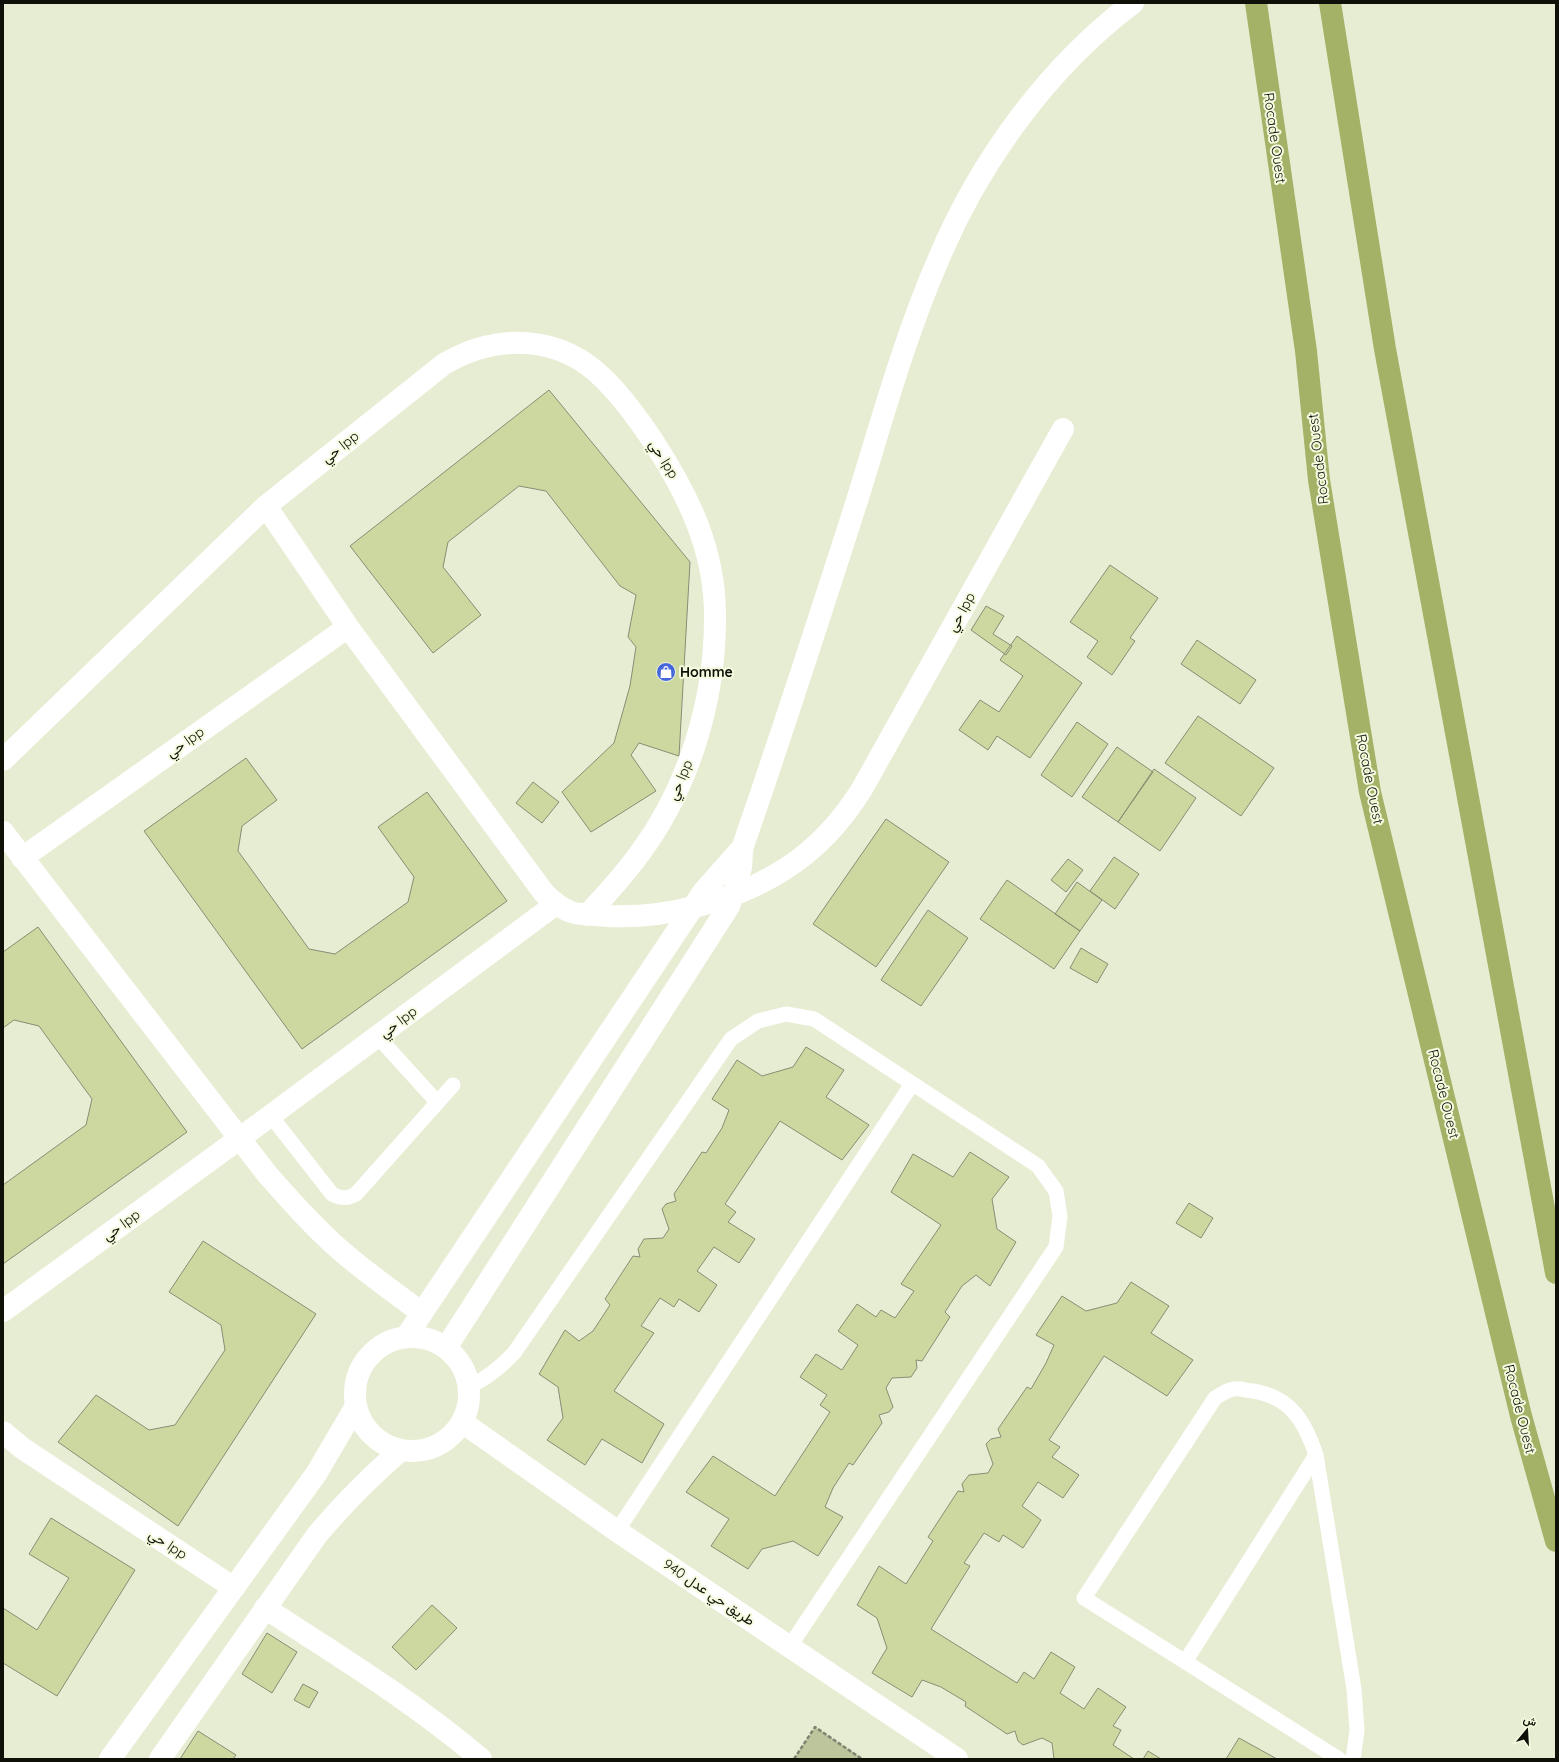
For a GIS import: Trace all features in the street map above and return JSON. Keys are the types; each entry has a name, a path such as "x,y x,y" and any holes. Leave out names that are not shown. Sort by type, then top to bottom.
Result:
{"highway":[{"name":"Rocade Ouest","path":"1256,3 1306,351 1319,480 1370,792 1521,1416 1556,1540"},
{"path":"1330,3 1385,349 1556,1273"}],"street":[{"path":"446,1348 723,918 734,893 741,864 742,848 789,712 907,344 939,256 961,211 986,167 1015,126 1051,81 1081,49 1125,9"},
{"name":"حي lpp","path":"3,760 266,506 444,364 461,354 479,348 518,342 537,344 574,357 591,367 606,380 635,416 666,461 687,498 703,537 712,577 715,618 713,660 706,701 696,741 681,780 663,818 641,852 616,885 587,915"},
{"name":"حي lpp","path":"266,506 348,627 544,893 556,904 571,912 587,915 658,915 692,908 756,886 786,869 813,849 832,831 848,811 1063,429"},
{"name":"حي lpp","path":"22,858 348,627"},
{"path":"3,832 267,1174 302,1214 339,1249 380,1282 422,1312"},
{"path":"406,1338 692,908 715,877 742,848"},
{"name":"حي lpp","path":"3,1311 271,1116 556,904"},
{"path":"420,1337 434,1341 446,1348 462,1366 469,1387 468,1406 462,1422 451,1436 436,1446 419,1451 401,1450 385,1445 372,1435 362,1422 356,1406 355,1388 360,1369 372,1354 387,1342 420,1337"},
{"path":"110,1759 316,1474 356,1406"},
{"name":"طريق حي عدل 940","path":"462,1422 617,1531 957,1759"},
{"name":"حي lpp","path":"3,1432 22,1448 234,1588"},
{"path":"160,1759 317,1535 337,1511 371,1476 401,1450"},
{"path":"265,1608 403,1698 444,1728 481,1759"}],"lane":[{"path":"469,1387 486,1379 501,1367 514,1353 731,1039 758,1021 786,1014 814,1019 1038,1166 1056,1191 1060,1216 1056,1247 790,1646"},
{"path":"378,1036 437,1102"},
{"path":"271,1116 332,1194 345,1198 356,1194 453,1084"},
{"path":"617,1531 912,1084"},
{"path":"1339,1759 1084,1598 1215,1398 1234,1389 1258,1392 1278,1398 1294,1412 1308,1432 1316,1455 1354,1689 1357,1731 1353,1759"},
{"path":"1186,1662 1316,1455"}],"path":[{"path":"794,1759 815,1727 862,1759"}],"green space":[{"path":"815,1727 863,1759 794,1759"}],"building":[{"path":"549,390 690,562 679,756 639,743 631,755 656,791 591,832 562,792 614,743 630,686 636,647 628,637 636,595 620,586 546,491 519,486 448,542 443,567 481,615 433,653 350,546"},
{"path":"1110,565 1158,598 1130,638 1135,641 1112,675 1087,657 1098,641 1070,622"},
{"path":"986,606 1004,616 993,634 1012,646 1006,655 971,630"},
{"path":"1017,636 1082,683 1030,758 997,736 988,750 959,730 980,700 999,712 1023,676 1000,660"},
{"path":"1197,640 1256,680 1240,704 1181,664"},
{"path":"1198,716 1274,768 1241,816 1165,763"},
{"path":"1077,722 1108,744 1072,797 1041,775"},
{"path":"1117,747 1153,772 1118,822 1082,797"},
{"path":"246,758 277,800 242,826 238,851 309,949 335,954 408,902 414,877 378,827 427,792 507,901 302,1049 144,831"},
{"path":"1154,769 1196,798 1160,851 1118,822"},
{"path":"533,782 559,802 542,823 516,803"},
{"path":"886,819 949,862 876,967 813,924"},
{"path":"1114,857 1139,874 1115,909 1090,891"},
{"path":"1068,859 1083,870 1066,892 1051,880"},
{"path":"1007,880 1080,931 1054,969 980,919"},
{"path":"1077,882 1102,900 1080,931 1055,914"},
{"path":"928,910 968,938 921,1006 881,980"},
{"path":"38,927 187,1132 3,1264 3,1185 86,1125 92,1099 39,1026 14,1020 3,1028 3,952"},
{"path":"1081,948 1108,964 1097,983 1070,968"},
{"path":"806,1047 844,1070 826,1097 869,1125 842,1160 780,1121 725,1204 736,1212 728,1222 755,1239 739,1263 714,1247 697,1271 717,1285 699,1312 679,1299 674,1307 660,1298 641,1326 654,1333 614,1391 664,1424 642,1463 602,1439 585,1465 547,1440 563,1418 558,1387 539,1374 565,1330 579,1341 593,1331 610,1305 605,1299 633,1256 640,1257 638,1249 644,1239 663,1238 669,1229 662,1209 666,1204 676,1201 674,1194 702,1152 706,1153 722,1128 729,1110 712,1099 737,1060 762,1076 793,1067"},
{"path":"970,1152 1009,1177 992,1199 997,1229 1016,1242 990,1286 976,1275 962,1286 945,1312 950,1317 922,1361 916,1360 917,1368 911,1377 892,1378 886,1388 893,1407 889,1412 879,1415 882,1423 853,1465 849,1463 833,1488 825,1507 843,1517 818,1556 793,1541 762,1549 748,1569 711,1546 729,1519 686,1492 713,1456 775,1496 830,1412 820,1405 827,1395 800,1377 816,1354 842,1370 858,1345 838,1331 857,1304 876,1317 881,1310 895,1318 914,1291 901,1284 941,1225 891,1192 913,1154 953,1177"},
{"path":"1189,1203 1213,1218 1201,1238 1176,1223"},
{"path":"203,1241 316,1314 178,1526 58,1442 96,1395 149,1430 175,1425 225,1350 221,1325 169,1292"},
{"path":"1131,1282 1169,1306 1151,1333 1193,1360 1167,1396 1104,1356 1049,1440 1060,1447 1052,1457 1079,1475 1063,1498 1038,1482 1022,1506 1041,1520 1023,1548 1003,1535 999,1542 984,1533 964,1563 970,1566 931,1629 1017,1683 1024,1672 1034,1679 1051,1652 1075,1667 1060,1693 1084,1709 1098,1688 1126,1707 1113,1726 1121,1730 1113,1745 1134,1759 1054,1759 1052,1743 1042,1738 1023,1745 1018,1741 1015,1731 1007,1734 965,1706 966,1702 941,1687 922,1680 912,1697 872,1673 887,1648 877,1618 857,1605 879,1566 906,1584 933,1541 928,1537 958,1491 964,1492 962,1484 969,1475 988,1473 993,1464 986,1444 991,1439 1001,1437 998,1429 1027,1387 1031,1389 1046,1363 1054,1345 1036,1335 1062,1296 1086,1311 1117,1303"},
{"path":"51,1518 135,1570 57,1696 3,1663 3,1608 37,1630 69,1578 29,1554"},
{"path":"432,1605 457,1628 416,1670 392,1647"},
{"path":"267,1633 297,1652 272,1693 242,1674"},
{"path":"303,1684 318,1692 309,1708 294,1700"},
{"path":"198,1731 236,1755 233,1759 180,1759"},
{"path":"1239,1738 1277,1759 1226,1759"},
{"path":"1148,1751 1161,1759 1143,1759"}],"place":[{"name":"Homme","path":"666,672"}]}
